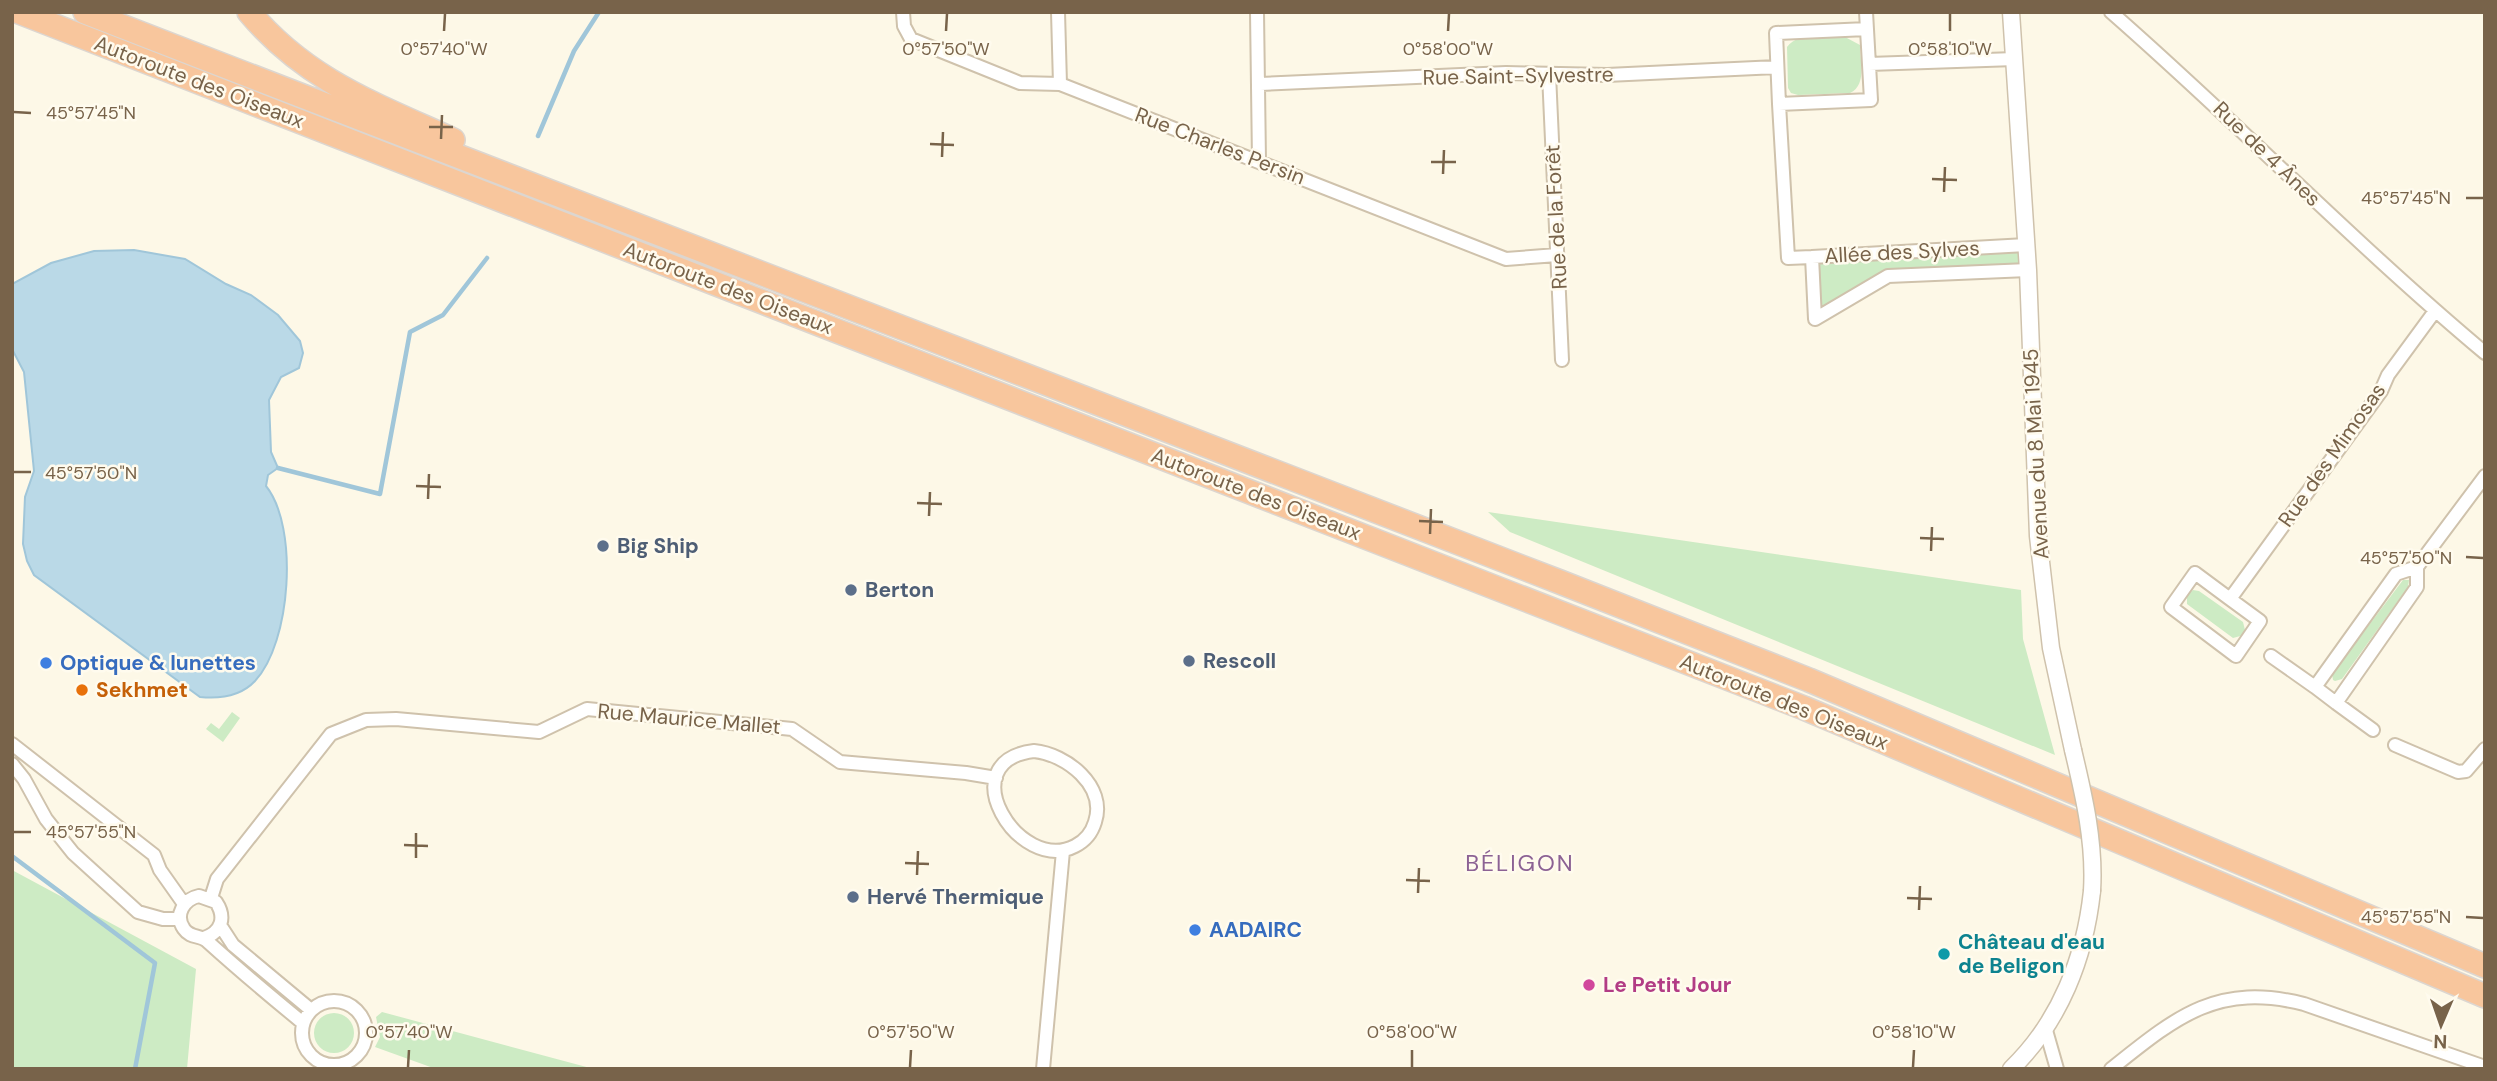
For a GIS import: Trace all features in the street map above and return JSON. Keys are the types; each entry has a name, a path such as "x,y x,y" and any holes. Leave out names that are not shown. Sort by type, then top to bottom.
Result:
{"highway":[{"name":"Autoroute des Oiseaux","path":"85,12 1809,680 2485,966"},
{"path":"249,12 282,48 332,83 639,228"},
{"name":"Autoroute des Oiseaux","path":"22,14 1804,708 2485,996"}],"street":[{"name":"Rue Charles Persin","path":"904,12 904,26 911,39 1020,83 1060,84 1506,258 1557,255"},
{"path":"1058,12 1060,84"},
{"path":"1257,12 1259,161"},
{"path":"1779,104 1871,100 1866,12"},
{"name":"Avenue du 8 Mai 1945","path":"2011,12 2028,270 2038,536 2051,648 2082,787 2092,847 2092,891 2079,961 2045,1027 2011,1069"},
{"name":"Rue de 4 Ânes","path":"2111,12 2191,82 2435,312 2485,353"},
{"path":"1812,257 1788,258 1776,33 1867,29"},
{"path":"1869,64 2015,59"},
{"name":"Rue Saint-Sylvestre","path":"1259,84 1506,73 1607,75 1777,67"},
{"name":"Rue de la Forêt","path":"1549,74 1562,360"},
{"name":"Allée des Sylves","path":"2026,245 1812,257 1815,319 1888,276 2028,270"},
{"name":"Rue des Mimosas","path":"2230,599 2381,391 2388,374 2435,312"},
{"path":"2315,687 2396,574 2417,567 2485,476"},
{"path":"2336,703 2417,587 2417,567"},
{"path":"2195,573 2230,599 2260,621 2235,656 2171,607 2195,573"},
{"path":"2272,656 2373,730"},
{"name":"Rue Maurice Mallet","path":"211,898 217,879 331,734 366,720 396,719 539,732 587,709 792,729 840,762 996,778"},
{"path":"12,744 154,855 160,870 184,904"},
{"path":"2395,745 2458,772 2466,771 2485,749"},
{"path":"1034,751 1057,756 1082,776 1096,796 1096,819 1087,837 1063,851 1049,851 1038,847 1011,825 999,811 994,795 996,778 1004,764 1017,754 1034,751"},
{"path":"12,764 24,779 46,819 82,861 138,912 163,919 180,919"},
{"path":"1043,1069 1063,851"},
{"path":"204,938 216,931 222,913 211,898 199,896 184,904 180,919 182,926 191,935 204,938 219,954 303,1023"},
{"path":"220,925 233,946 312,1010"},
{"path":"2111,1069 2160,1030 2189,1013 2220,1000 2250,996 2276,997 2304,1004 2485,1067"},
{"path":"337,1001 354,1008 361,1015 365,1023 365,1040 358,1054 346,1066 316,1059 303,1043 303,1023 312,1010 319,1004 337,1001"},
{"path":"2045,1027 2057,1069"}],"green space":[{"path":"1806,37 1845,37 1860,45 1859,85 1850,93 1791,93 1788,88 1787,47"},
{"path":"2026,245 2028,270 1888,276 1815,319 1812,257"},
{"path":"1488,512 2021,590 2023,639 2055,755 1510,532"},
{"path":"2403,580 2409,580 2408,587 2342,679 2333,680 2332,674"},
{"path":"2193,590 2199,591 2243,622 2244,635 2233,638 2187,604 2187,595"},
{"path":"232,712 240,718 223,742 206,729 211,723 219,729"},
{"path":"12,870 196,969 187,1069 12,1069"},
{"path":"382,1012 594,1069 436,1069 375,1047 380,1037 376,1017"},
{"path":"334,1013 342,1014 348,1019 353,1025 353,1041 348,1047 342,1052 334,1053 326,1052 320,1047 315,1041 314,1033 315,1025 320,1019 326,1014"}],"water":[{"path":"134,250 185,259 226,284 251,295 278,315 300,341 303,353 299,368 281,377 269,400 271,452 278,468 268,475 266,486 276,505 283,528 287,556 283,613 277,640 267,663 255,681 230,695 200,697 34,575 23,544 25,497 34,471 24,372 12,349 12,284 51,263 94,251"}],"waterway":[{"path":"538,136 574,51 599,12"},
{"path":"278,468 380,494 410,332 443,315 487,258"},
{"path":"12,856 155,963 135,1069"}],"place":[{"name":"Big Ship","path":"603,546"},
{"name":"Berton","path":"851,590"},
{"name":"Rescoll","path":"1189,661"},
{"name":"Optique & lunettes","path":"46,663"},
{"name":"Sekhmet","path":"82,690"},
{"name":"Hervé Thermique","path":"853,897"},
{"name":"AADAIRC","path":"1195,930"},
{"name":"Château d'eau de Beligon","path":"1944,954"},
{"name":"Le Petit Jour","path":"1589,985"}],"district":[{"name":"BÉLIGON","path":"1520,863"}]}
